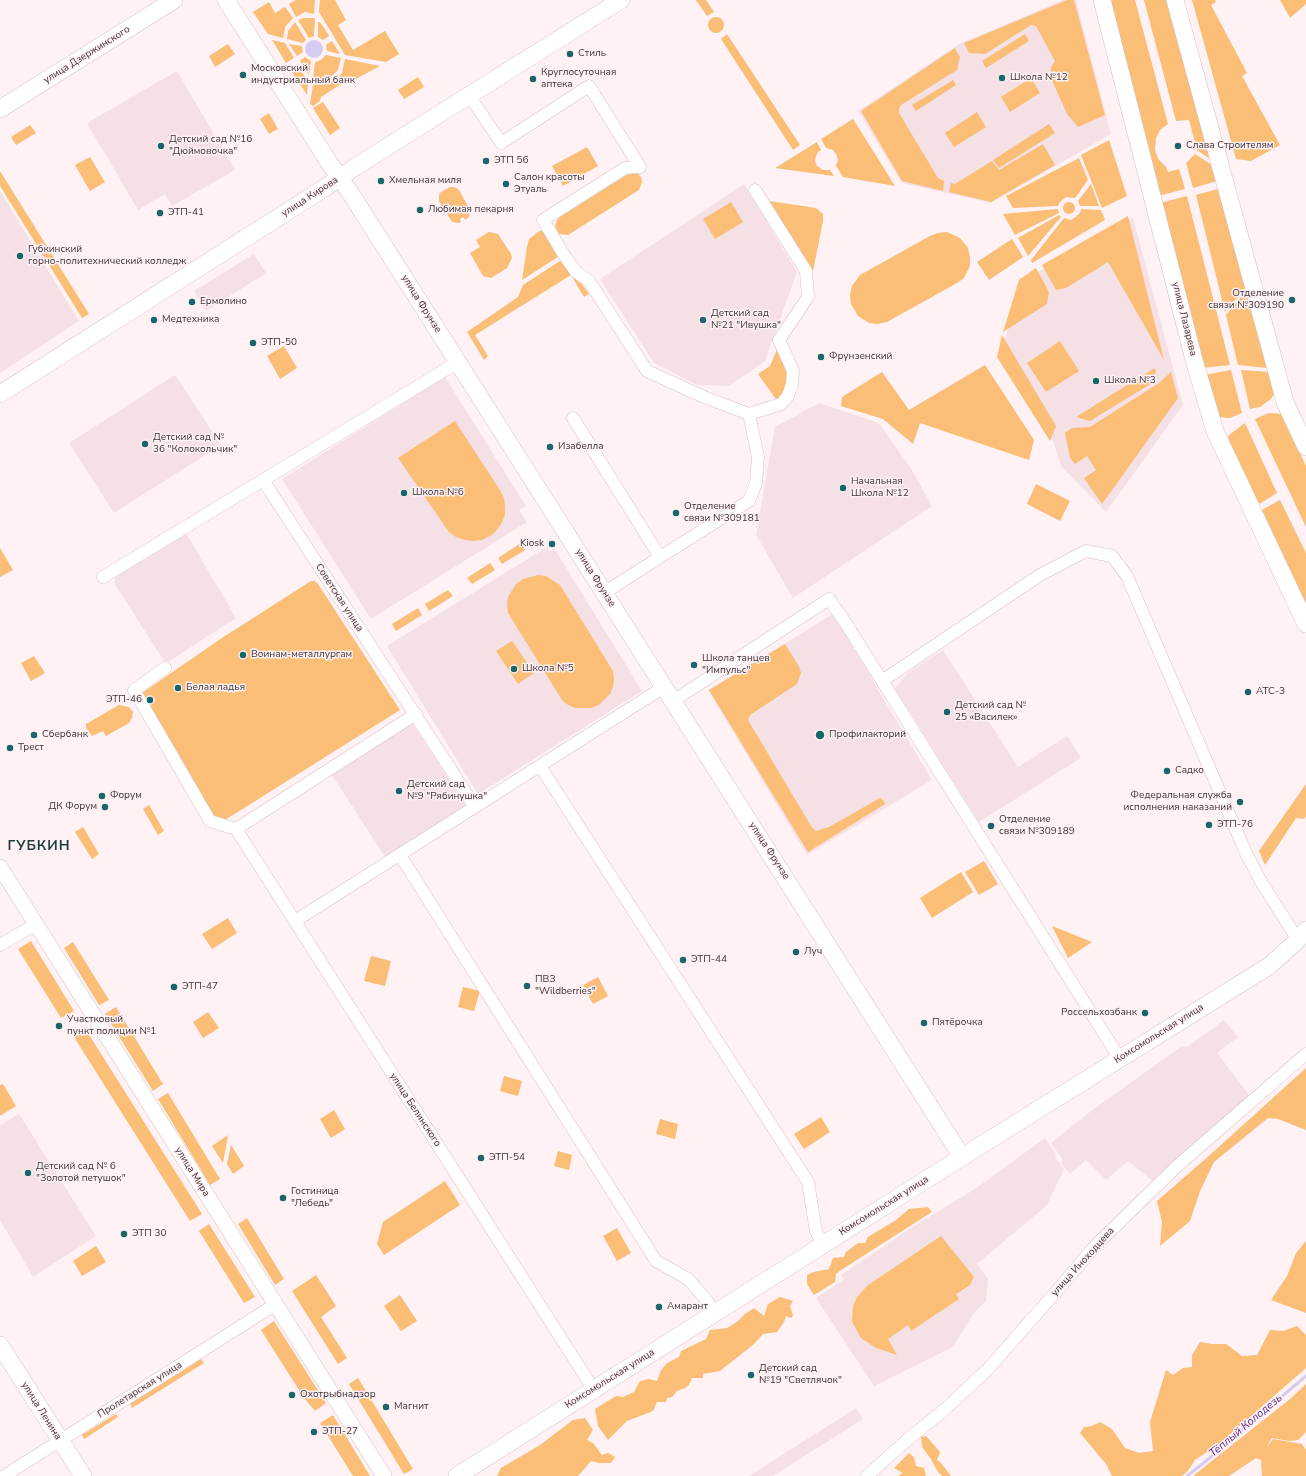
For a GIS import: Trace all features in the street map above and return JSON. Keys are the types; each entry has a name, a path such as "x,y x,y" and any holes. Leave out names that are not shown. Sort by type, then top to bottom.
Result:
{"main road":[{"name":"улица Дзержинского","path":"0,109 174,0"},
{"name":"улица Фрунзе","path":"226,0 458,362 962,1157"},
{"name":"улица Кирова","path":"0,394 469,95 621,0"},
{"name":"улица Лазарева","path":"1102,0 1194,360 1215,431 1306,624"},
{"path":"1175,0 1285,402 1306,447"},
{"name":"Комсомольская улица","path":"457,1476 962,1157 1269,966 1302,935"},
{"name":"улица Ленина","path":"0,1345 83,1476"}],"street":[{"path":"469,95 501,143 589,86 640,167 625,168 543,220 576,272 589,281 647,371 749,414 781,404 788,396 792,384 793,371 779,340 808,298 806,271 755,190"},
{"path":"102,577 458,362"},
{"path":"604,593 749,501 756,483 758,457 749,414"},
{"path":"573,418 660,557"},
{"name":"Советская улица","path":"263,480 475,807"},
{"path":"882,681 1040,575 1086,551 1112,556 1127,576 1246,852 1260,880 1302,935"},
{"path":"295,921 540,766 668,694 829,599 1120,1059"},
{"path":"165,668 134,690 210,821 236,830 416,714"},
{"path":"540,766 808,1182 816,1230 823,1245"},
{"name":"улица Белинского","path":"236,830 594,1390"},
{"path":"400,855 656,1261 688,1279 705,1298 715,1313"},
{"name":"улица Мира","path":"0,867 384,1476"},
{"path":"0,946 36,924"},
{"name":"улица Иноходцева","path":"867,1476 907,1440 943,1411 986,1370 1095,1246 1169,1174 1306,1054"},
{"name":"Пролетарская улица","path":"4,1476 276,1304"}],"shaded area":[{"path":"296,0 315,0 314,14 305,12 296,17 289,4"},
{"path":"320,0 335,0 346,20 338,25 353,50 385,31 399,54 386,62 345,55 319,12"},
{"path":"696,0 706,0 714,12 707,16"},
{"name":"Школа №12","path":"1063,0 1076,0 1111,134 991,203 902,183 858,111 959,44"},
{"path":"1067,0 1074,0 1105,115 1078,127 1067,114 1050,76 1051,67 1055,61 1036,26 1031,25 985,54 969,53 964,43"},
{"path":"1108,0 1135,0 1168,124 1160,130 1156,138 1155,150 1158,159 1166,167 1168,172 1179,169 1185,189 1158,196"},
{"path":"1144,0 1169,0 1213,161 1197,150 1189,120 1176,121"},
{"path":"1192,0 1215,0 1216,2 1211,5 1247,73 1242,76 1280,145 1251,161 1236,159"},
{"path":"1280,0 1306,0 1306,4 1290,18"},
{"path":"269,2 275,13 285,7 293,18 285,27 283,38 268,34 253,12"},
{"path":"716,17 722,19 724,25 722,31 716,33 710,31 708,25 710,19"},
{"path":"304,18 315,18 314,36 309,38 298,20"},
{"path":"295,22 306,40 303,43 287,39 288,31"},
{"path":"318,22 320,22 329,36 323,40 318,37"},
{"path":"727,34 800,145 793,150 721,39"},
{"path":"1025,34 1029,41 986,68 982,61"},
{"path":"272,40 285,43 294,58 286,63"},
{"path":"314,40 320,43 323,49 320,55 314,58 308,55 305,49 308,43"},
{"path":"332,41 340,54 327,51 326,45"},
{"path":"228,44 235,54 215,67 209,56"},
{"path":"289,44 302,46 303,52 297,56"},
{"path":"955,48 960,57 957,70 901,105 899,109 899,113 938,178 944,181 943,191 902,181 861,111"},
{"path":"326,55 341,58 338,70 327,79 313,79 315,62 321,60"},
{"path":"305,57 311,61 309,75 300,61"},
{"path":"345,59 380,66 348,83 346,81 321,97 320,101 313,106 310,104 313,85 327,84 338,78 342,73"},
{"path":"297,64 308,82 307,95 290,69"},
{"name":"Детский сад №16 \"Дюймовочка\"","path":"177,71 235,170 172,206 165,194 138,210 87,123"},
{"path":"418,77 424,87 404,99 398,90"},
{"path":"1031,78 1040,93 1010,112 1001,97"},
{"path":"953,80 956,85 916,111 912,105"},
{"path":"323,102 340,128 330,135 313,108"},
{"path":"977,112 986,127 954,147 945,133"},
{"path":"269,113 278,129 269,134 260,119"},
{"path":"853,119 895,186 843,177 836,166 838,160 836,154 833,150 826,148 821,139"},
{"path":"1049,124 1055,133 999,168 993,160"},
{"path":"30,125 36,133 16,145 11,137"},
{"path":"1109,140 1127,196 1102,208 1081,155"},
{"path":"817,142 821,150 816,156 815,161 817,166 823,170 830,170 834,176 775,168"},
{"path":"1043,144 1055,165 991,202 949,192 951,183 955,184 992,161 999,170"},
{"path":"587,147 598,166 563,186 552,166"},
{"path":"1195,154 1212,165 1217,181 1193,188 1186,163"},
{"path":"90,157 105,182 90,191 75,165"},
{"path":"1079,158 1088,180 1075,198 1066,197 1058,206 1013,208 1006,196"},
{"path":"0,171 89,314 82,318 0,186"},
{"path":"628,174 638,174 641,177 642,182 639,190 568,235 559,234 555,226 560,217"},
{"name":"Детский сад №21 \"Ивушка\"","path":"744,184 797,272 765,361 729,386 697,385 654,363 600,279"},
{"path":"1091,184 1099,206 1080,206 1078,201"},
{"path":"450,187 454,187 459,190 470,210 469,217 465,220 463,217 460,219 461,222 459,223 452,222 439,201 439,194"},
{"path":"1221,188 1245,288 1225,312 1196,195"},
{"name":"Губкинский горно-политехнический колледж","path":"0,191 79,321 0,373"},
{"path":"1187,196 1230,365 1202,368 1160,203"},
{"path":"769,201 816,208 823,214 823,221 813,271"},
{"path":"731,202 743,222 715,239 703,219"},
{"path":"1067,202 1071,202 1075,208 1071,214 1067,214 1063,210 1063,206"},
{"path":"1058,209 1059,213 1015,235 1003,214"},
{"path":"1081,209 1101,210 1105,220 1032,263 1031,260 1064,218 1071,220 1080,213"},
{"path":"1059,215 1061,217 1028,256 1018,238"},
{"path":"1128,216 1164,360 1108,262 1066,288 1056,290 1042,265"},
{"name":"Школа №3","path":"1133,218 1183,405 1106,512 1061,466 1053,441 1000,356 1022,281"},
{"path":"539,231 543,231 561,255 522,280 529,239"},
{"path":"489,232 498,234 512,258 507,268 491,278 483,276 470,253 480,247 476,240"},
{"path":"947,232 960,238 968,248 970,266 964,278 887,322 878,324 869,323 858,316 851,304 850,295 852,286 860,275 930,236"},
{"path":"1012,239 1023,257 989,280 977,262"},
{"path":"254,254 266,273 206,311 194,291"},
{"path":"563,259 589,294 584,297 571,275 475,335 488,356 484,360 467,332 518,297 523,285"},
{"path":"1036,268 1049,292 1047,304 1003,332 1019,280"},
{"path":"1246,291 1267,368 1238,365 1226,315"},
{"path":"1002,335 1056,426 1050,441 997,357"},
{"path":"1060,341 1079,371 1046,392 1027,363"},
{"path":"284,346 297,368 280,379 267,356"},
{"path":"778,347 789,372 787,388 778,402 758,374 770,366"},
{"path":"985,365 1034,440 1029,460 920,423 913,444 883,419 841,406 842,397 882,372 909,410"},
{"path":"1153,369 1156,369 1154,382 1090,421 1076,417"},
{"path":"1231,370 1242,413 1230,418 1219,417 1204,375"},
{"path":"1241,370 1269,372 1274,394 1271,399 1260,407 1250,409"},
{"path":"1171,372 1178,398 1102,504 1084,478 1096,470 1087,456 1075,464 1070,458 1065,433 1072,428 1090,427 1159,383"},
{"name":"Детский сад № 36 \"Колокольчик\"","path":"175,375 221,445 114,513 69,443"},
{"name":"Школа №6","path":"445,377 526,506 519,510 527,522 371,619 282,479"},
{"name":"Начальная Школа №12","path":"819,403 879,423 912,470 932,506 793,598 756,535 775,427"},
{"path":"1269,413 1281,414 1306,466 1306,527 1255,419"},
{"path":"455,421 504,498 505,515 501,524 496,531 482,540 465,540 456,537 449,532 398,458"},
{"path":"1245,423 1277,493 1256,506 1227,441 1229,435"},
{"path":"1036,484 1070,501 1060,521 1027,504"},
{"path":"1280,500 1306,553 1306,613 1258,512"},
{"path":"186,533 236,618 168,662 164,661 114,583 116,575"},
{"path":"521,543 525,550 502,564 498,558"},
{"name":"Школа №5","path":"547,547 550,551 554,548 642,691 478,794 387,646"},
{"path":"0,548 13,570 0,577"},
{"path":"490,563 495,570 472,584 467,578"},
{"path":"538,575 546,576 560,585 613,671 613,687 610,694 599,705 591,708 575,708 562,700 508,613 508,597 516,584 523,579"},
{"path":"311,581 315,581 318,584 400,710 225,820 220,821 208,812 151,712 151,707 142,693 222,638"},
{"path":"448,590 453,596 429,611 425,604"},
{"path":"418,608 422,615 396,631 392,624"},
{"name":"Профилакторий","path":"833,614 932,780 807,855 708,690"},
{"path":"512,641 534,673 518,684 496,651"},
{"path":"785,644 799,666 801,673 797,684 750,715 748,720 811,826 816,831 829,827 880,798 885,804 808,852 709,690"},
{"name":"Детский сад № 25 «Василек»","path":"943,650 1018,767 1067,736 1081,758 979,822 895,688 908,673"},
{"path":"34,656 45,673 31,681 21,663"},
{"path":"119,705 129,707 133,712 129,723 106,736 103,731 92,736 86,728 86,724"},
{"name":"Детский сад №9 \"Рябинушка\"","path":"412,723 467,808 387,860 332,775"},
{"path":"1306,784 1306,816 1304,819 1296,818 1265,865 1259,851"},
{"path":"149,805 164,831 158,835 143,809"},
{"path":"83,827 99,854 92,859 75,832"},
{"path":"984,861 998,884 979,895 965,872"},
{"path":"961,872 973,892 932,918 920,898"},
{"path":"228,918 237,933 212,949 202,934"},
{"path":"1052,926 1092,942 1068,958"},
{"path":"31,941 74,1011 61,1018 18,949"},
{"path":"73,942 109,1000 99,1005 64,948"},
{"path":"371,956 391,961 385,986 364,981"},
{"path":"598,977 608,996 593,1004 583,985"},
{"path":"463,987 480,991 474,1011 458,1007"},
{"path":"116,1007 163,1084 153,1091 105,1014"},
{"path":"208,1012 219,1028 203,1038 193,1022"},
{"path":"1224,1020 1238,1037 1217,1053 1250,1096 1155,1183 1128,1161 1106,1180 1086,1160 1070,1174 1061,1163 1063,1160 1051,1143 1091,1111 1182,1046 1187,1047"},
{"path":"86,1030 202,1214 190,1221 74,1037"},
{"path":"1306,1068 1306,1130 1278,1119 1268,1118 1214,1162 1200,1191 1190,1221 1160,1246 1162,1222 1157,1201"},
{"path":"504,1076 522,1081 518,1096 500,1091"},
{"path":"3,1084 16,1106 0,1116 0,1085"},
{"path":"168,1093 220,1179 210,1185 158,1099"},
{"path":"334,1110 345,1129 331,1138 320,1119"},
{"name":"Детский сад № 6 \"Золотой петушок\"","path":"19,1114 96,1236 33,1277 0,1220 0,1125"},
{"path":"821,1117 830,1132 804,1149 794,1134"},
{"path":"660,1119 678,1124 675,1139 656,1134"},
{"path":"228,1135 223,1163 212,1146"},
{"path":"1045,1138 1056,1154 1055,1157 1064,1169 1047,1205 977,1264 988,1279 986,1301 973,1314 953,1347 874,1386 816,1298 844,1279 841,1275 914,1226 975,1189"},
{"path":"231,1145 244,1166 233,1174 227,1164"},
{"path":"558,1151 572,1155 569,1170 554,1166"},
{"path":"445,1181 460,1205 384,1255 377,1244 383,1222"},
{"path":"928,1207 932,1212 841,1270 836,1274 835,1282 814,1295 807,1284 807,1275 829,1269 833,1258 844,1257 846,1252 858,1243 865,1243 868,1237 896,1220 909,1209"},
{"path":"247,1218 284,1279 275,1285 238,1224"},
{"path":"209,1224 255,1297 244,1303 199,1231"},
{"path":"617,1228 631,1253 617,1261 603,1236"},
{"path":"941,1236 974,1277 970,1285 956,1294 959,1299 911,1331 908,1325 888,1339 897,1355 876,1348 861,1338 852,1322 853,1306 857,1297 868,1285"},
{"path":"1306,1241 1306,1313 1271,1300 1287,1276 1296,1253"},
{"path":"96,1246 106,1262 82,1276 73,1261"},
{"path":"316,1275 336,1306 321,1317 347,1358 338,1364 292,1291"},
{"path":"400,1295 417,1321 401,1331 384,1306"},
{"path":"780,1297 793,1301 790,1306 793,1316 791,1318 786,1316 777,1332 763,1334 754,1344 720,1371 703,1374 703,1378 692,1378 689,1385 677,1391 672,1397 667,1398 666,1402 657,1402 653,1411 627,1421 608,1440 598,1426 595,1409 616,1396 623,1397 634,1392 640,1381 649,1379 657,1381 661,1370 667,1363 679,1357 681,1351 706,1339 710,1330 727,1328 754,1308 764,1316 768,1304"},
{"path":"274,1321 326,1403 315,1411 304,1398 261,1330"},
{"path":"1297,1326 1306,1335 1306,1368 1219,1444 1195,1460 1187,1472 1182,1476 1112,1476 1106,1464 1080,1433 1084,1427 1092,1426 1100,1422 1112,1429 1125,1448 1139,1453 1153,1451 1150,1422 1166,1370 1173,1375 1183,1368 1192,1367 1192,1355 1200,1342 1226,1344 1242,1356 1257,1355 1270,1330 1283,1331"},
{"path":"201,1359 204,1363 132,1408 130,1404"},
{"path":"358,1378 413,1469 404,1474 349,1384"},
{"path":"1306,1384 1306,1432 1298,1440 1289,1441 1272,1438 1266,1448 1273,1439 1302,1444 1306,1450 1306,1476 1262,1476 1261,1460 1256,1458 1229,1476 1193,1476 1290,1399"},
{"path":"856,1408 863,1419 773,1476 749,1476"},
{"path":"116,1414 118,1417 84,1439 82,1435"},
{"path":"333,1415 370,1476 353,1476 320,1423"},
{"path":"585,1418 593,1430 587,1440 593,1443 602,1455 608,1453 615,1457 611,1463 591,1461 578,1476 497,1476 501,1468 540,1445 573,1420"},
{"path":"926,1436 940,1452 937,1460 951,1476 942,1476 938,1472 922,1447 921,1437"},
{"path":"909,1453 914,1457 916,1466 924,1468 926,1476 898,1476 903,1473 894,1468"}],"waterway":[{"name":"Тёплый Колодезь","path":"1187,1476 1306,1376"}],"place":[{"name":"Стиль","path":"570,54"},
{"name":"Московский индустриальный банк","path":"243,75"},
{"name":"Школа №12","path":"1002,78"},
{"name":"Круглосуточная аптека","path":"533,79"},
{"name":"Детский сад №16 \"Дюймовочка\"","path":"161,146"},
{"name":"Слава Строителям","path":"1178,146"},
{"name":"ЭТП 56","path":"486,161"},
{"name":"Хмельная миля","path":"381,181"},
{"name":"Салон красоты Этуаль","path":"506,184"},
{"name":"Любимая пекарня","path":"420,210"},
{"name":"ЭТП-41","path":"160,213"},
{"name":"Губкинский горно-политехнический колледж","path":"20,256"},
{"name":"Отделение связи №309190","path":"1292,300"},
{"name":"Ермолино","path":"192,302"},
{"name":"Медтехника","path":"154,320"},
{"name":"Детский сад №21 \"Ивушка\"","path":"703,320"},
{"name":"ЭТП-50","path":"253,343"},
{"name":"Фрунзенский","path":"821,357"},
{"name":"Школа №3","path":"1096,381"},
{"name":"Детский сад № 36 \"Колокольчик\"","path":"145,444"},
{"name":"Изабелла","path":"550,447"},
{"name":"Начальная Школа №12","path":"843,488"},
{"name":"Школа №6","path":"404,493"},
{"name":"Отделение связи №309181","path":"676,513"},
{"name":"Kiosk","path":"552,544"},
{"name":"Воинам-металлургам","path":"243,655"},
{"name":"Школа танцев \"Импульс\"","path":"694,665"},
{"name":"Школа №5","path":"514,669"},
{"name":"Белая ладья","path":"178,688"},
{"name":"АТС-3","path":"1248,692"},
{"name":"ЭТП-46","path":"150,700"},
{"name":"Детский сад № 25 «Василек»","path":"947,712"},
{"name":"Сбербанк","path":"34,735"},
{"name":"Профилакторий","path":"820,735"},
{"name":"Трест","path":"10,748"},
{"name":"Садко","path":"1167,771"},
{"name":"Детский сад №9 \"Рябинушка\"","path":"399,791"},
{"name":"Форум","path":"102,796"},
{"name":"Федеральная служба исполнения наказаний","path":"1240,802"},
{"name":"ДК Форум","path":"105,807"},
{"name":"ЭТП-76","path":"1209,825"},
{"name":"Отделение связи №309189","path":"991,826"},
{"name":"Луч","path":"796,952"},
{"name":"ЭТП-44","path":"683,960"},
{"name":"ПВЗ \"Wildberries\"","path":"527,986"},
{"name":"ЭТП-47","path":"174,987"},
{"name":"Россельхозбанк","path":"1145,1013"},
{"name":"Пятёрочка","path":"924,1023"},
{"name":"Участковый пункт полиции №1","path":"59,1026"},
{"name":"ЭТП-54","path":"481,1158"},
{"name":"Детский сад № 6 \"Золотой петушок\"","path":"28,1173"},
{"name":"Гостиница \"Лебедь\"","path":"283,1198"},
{"name":"ЭТП 30","path":"124,1234"},
{"name":"Амарант","path":"659,1307"},
{"name":"Детский сад №19 \"Светлячок\"","path":"751,1375"},
{"name":"Охотрыбнадзор","path":"292,1395"},
{"name":"Магнит","path":"386,1407"},
{"name":"ЭТП-27","path":"314,1432"}],"district":[{"name":"ГУБКИН","path":"39,847"}]}
